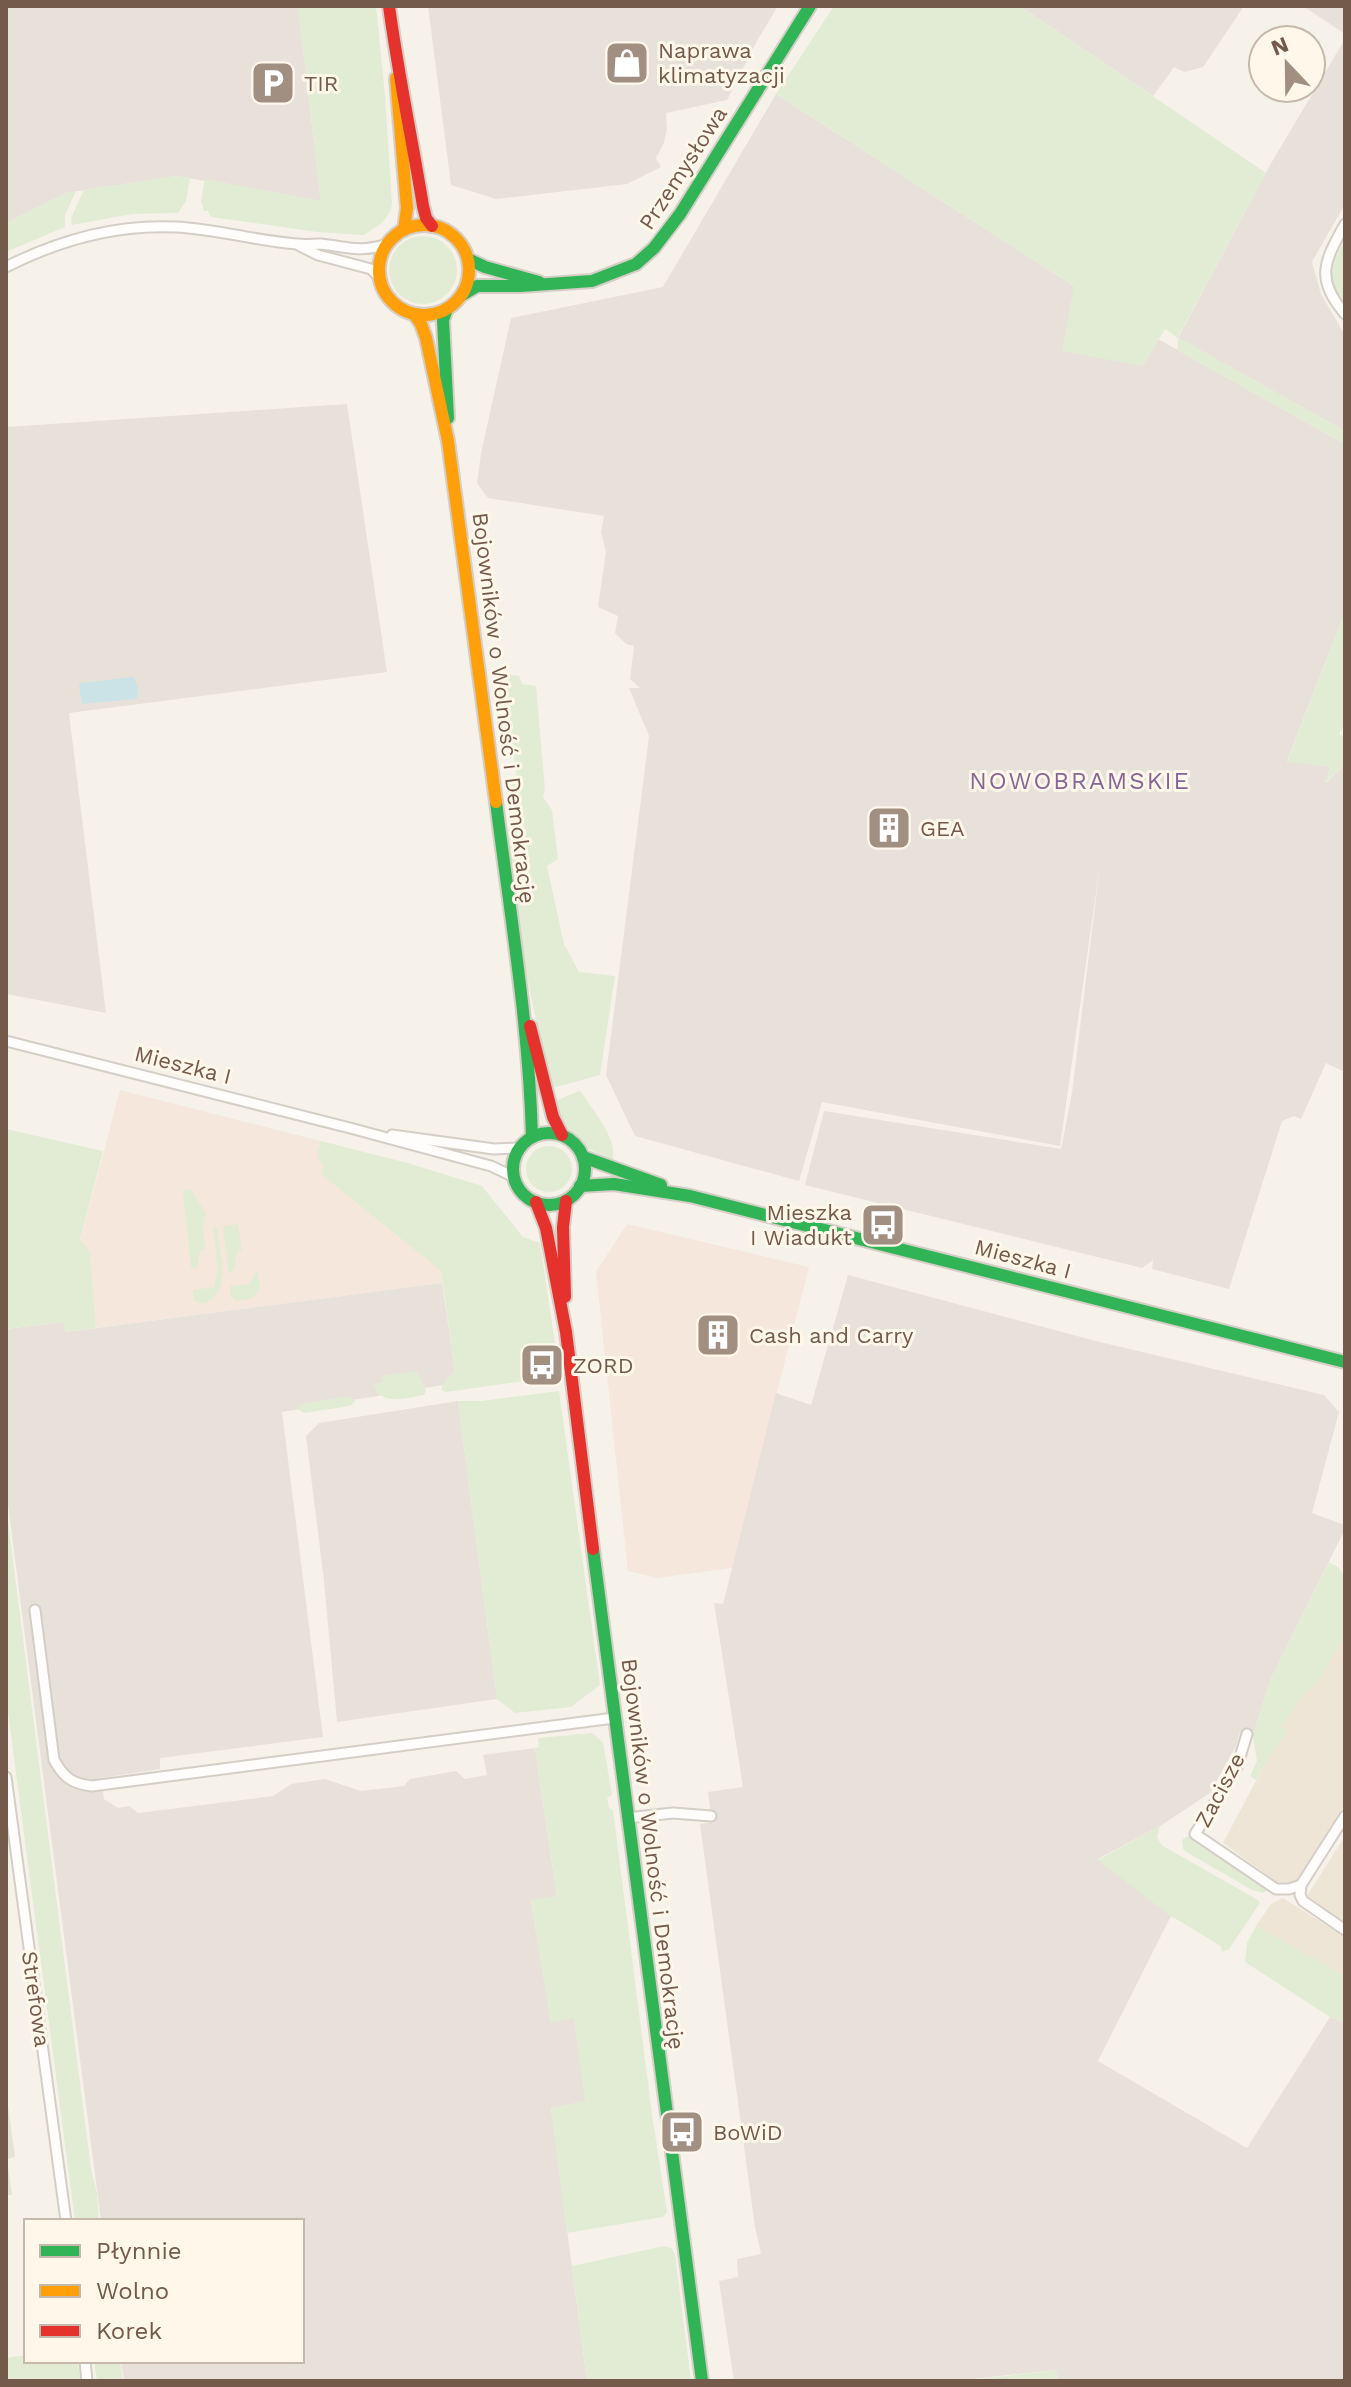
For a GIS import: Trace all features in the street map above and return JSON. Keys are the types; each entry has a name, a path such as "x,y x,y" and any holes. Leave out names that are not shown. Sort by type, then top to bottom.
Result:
{"main road":[{"path":"389,6 423,206 432,226"},
{"name":"Przemysłowa","path":"462,295 477,286 572,284 606,277 636,264 654,248 680,214 810,6"},
{"path":"397,64 396,91 407,208 404,230"},
{"path":"420,225 432,226 459,241 468,259 467,284 462,295 447,309 414,314 401,309 383,289 380,260 387,244 404,230 420,225"},
{"name":"Przemysłowa","path":"468,259 477,265 542,284"},
{"name":"Bojowników o Wolność i Demokrację","path":"447,309 443,320 448,441"},
{"name":"Bojowników o Wolność i Demokrację","path":"414,314 426,338 448,441 519,980 532,1137"},
{"name":"Bojowników o Wolność i Demokrację","path":"519,980 547,1098 562,1135"},
{"path":"562,1135 578,1147 583,1157 584,1177 566,1201 546,1205 536,1202 518,1188 513,1162 519,1148 532,1137 562,1135"},
{"name":"Mieszka I","path":"583,1157 690,1196"},
{"name":"Mieszka I","path":"580,1186 614,1184 690,1196 1345,1362"},
{"name":"Bojowników o Wolność i Demokrację","path":"566,1201 563,1227 566,1332"},
{"name":"Bojowników o Wolność i Demokrację","path":"536,1202 546,1228 566,1332 702,2381"}],"street":[{"path":"1345,224 1329,253 1325,278 1333,300 1345,314"},
{"path":"6,267 35,252 72,239 130,228 191,228 297,244 368,250 387,244"},
{"path":"297,244 318,255 371,269 380,278"},
{"name":"Mieszka I","path":"6,1041 350,1128 491,1166 514,1177"},
{"name":"Mieszka I","path":"350,1128 494,1149 519,1148"},
{"path":"35,1610 54,1760 67,1779 77,1785 92,1786 614,1718"},
{"name":"Zacisze","path":"1247,1734 1237,1767 1195,1834 1276,1889 1301,1885"},
{"name":"Strefowa","path":"6,1777 66,2219"},
{"path":"627,1818 673,1813 711,1816"},
{"path":"1345,1816 1301,1885 1300,1895 1303,1901 1345,1930"}],"shaded area":[{"path":"6,6 298,6 321,201 176,176 66,193 6,223"},
{"path":"428,6 778,6 727,100 666,113 664,143 656,158 661,167 627,184 496,199 451,185"},
{"path":"1020,6 1244,6 1203,67 1184,72 1174,67 1153,96"},
{"path":"1303,6 1345,6 1345,34"},
{"path":"1345,39 1345,204 1312,262 1321,294 1345,335 1345,431 1178,338 1270,165 1306,104 1327,104 1327,69"},
{"path":"776,94 1074,286 1142,366 1158,339 1345,444 1345,612 1287,761 1330,766 1326,783 1345,763 1345,1072 1326,1063 1301,1119 1294,1116 1282,1121 1229,1289 1152,1269 1153,1260 1142,1268 805,1185 824,1111 1061,1149 1072,1093 1100,865 1060,1146 822,1102 799,1181 635,1136 606,1075 649,736 629,688 640,688 630,679 634,646 626,644 615,633 618,616 598,607 606,552 601,532 604,516 488,498 477,483 481,453 511,318 663,287"},
{"path":"347,404 387,672 69,713 106,1013 6,994 6,427"},
{"path":"120,1090 411,1164 437,1234 442,1283 96,1328 90,1253 80,1241"},
{"path":"627,1224 809,1267 732,1568 657,1578 628,1571 596,1272"},
{"path":"848,1275 1096,1341 1324,1395 1339,1412 1312,1513 1345,1525 1345,1529 1270,1681 1253,1736 1240,1732 1236,1746 1210,1793 1160,1826 1098,1859 1171,1916 1098,2061 1247,2148 1330,2017 1345,2022 1345,2381 1058,2381 1056,2370 954,2381 734,2381 719,2281 738,2277 737,2259 761,2254 700,1824 712,1822 708,1792 743,1787 714,1603 723,1604 776,1393 811,1405"},
{"path":"442,1283 455,1371 443,1385 282,1412 323,1737 160,1758 160,1769 101,1778 104,1799 118,1808 129,1806 138,1813 273,1796 291,1784 325,1779 361,1791 404,1786 410,1779 456,1771 465,1779 487,1775 483,1755 535,1748 557,1897 531,1901 551,2022 574,2017 586,2102 551,2108 587,2381 124,2381 121,2363 304,2363 304,2219 101,2219 6,1490 6,1329 63,1322 66,1332"},
{"path":"458,1401 497,1699 337,1722 306,1436 319,1423"},
{"path":"1345,1635 1345,1804 1297,1880 1277,1882 1223,1843 1268,1758 1288,1732 1281,1727 1304,1694 1315,1687"},
{"path":"1345,1836 1345,1923 1307,1896"},
{"path":"1283,1898 1345,1937 1345,1976 1256,1926 1271,1904"},
{"path":"6,2091 15,2157 7,2159 12,2195 6,2195"}],"green space":[{"path":"298,6 376,6 392,203 382,223 364,235 317,232 211,217 208,211 204,211 201,201 205,179 321,201"},
{"path":"834,6 1020,6 1266,173 1178,337 1345,431 1345,444 1177,350 1178,338 1165,329 1143,366 1062,351 1074,286 776,94"},
{"path":"176,176 190,178 186,201 178,213 132,214 72,225 71,218 84,190"},
{"path":"76,191 65,215 65,227 6,252 6,223"},
{"path":"423,236 447,246 457,270 447,294 423,304 399,294 389,270 399,246"},
{"path":"1345,240 1345,306 1334,289 1331,273"},
{"path":"1345,612 1345,723 1339,734 1345,738 1345,763 1324,784 1330,766 1287,762"},
{"path":"503,676 519,676 522,684 536,686 545,789 543,797 552,810 558,859 547,866 564,944 579,972 615,976 600,1075 552,1088 527,973 510,855 506,777 517,778"},
{"path":"579,1091 608,1133 613,1160 588,1149 575,1133 564,1126 555,1101"},
{"path":"6,1129 103,1151 80,1240 90,1252 96,1328 65,1332 63,1322 6,1329"},
{"path":"321,1141 482,1186 523,1237 540,1243 559,1370 553,1377 446,1392 441,1390 455,1371 441,1271 321,1174 324,1166 317,1156"},
{"path":"549,1146 565,1153 572,1169 565,1185 549,1192 533,1185 526,1169 533,1153"},
{"path":"185,1189 191,1190 206,1213 203,1226 205,1249 200,1251 197,1268 191,1269 183,1193"},
{"path":"238,1224 242,1250 237,1251 234,1271 230,1272 223,1226"},
{"path":"215,1226 222,1260 221,1282 212,1299 203,1304 194,1301 193,1290 214,1287 218,1269"},
{"path":"256,1269 260,1282 258,1292 250,1298 236,1301 230,1295 230,1286 250,1284"},
{"path":"417,1371 426,1391 424,1395 387,1398 381,1396 374,1384 383,1382 382,1376"},
{"path":"559,1391 600,1685 571,1707 515,1713 497,1699 458,1401"},
{"path":"348,1396 356,1401 350,1406 304,1413 298,1409 299,1405"},
{"path":"6,1506 99,2219 75,2219 6,1697"},
{"path":"1329,1562 1339,1568 1345,1578 1345,1635 1315,1687 1304,1694 1282,1726 1288,1732 1256,1780 1250,1776 1257,1761 1253,1736 1270,1681"},
{"path":"592,1733 603,1742 612,1795 607,1798 609,1808 613,1810 667,2212 663,2217 567,2233 551,2108 585,2101 574,2018 551,2023 531,1900 557,1896 535,1748 539,1747 538,1738"},
{"path":"1160,1826 1157,1838 1163,1846 1260,1903 1229,1949 1222,1952 1221,1946 1171,1916 1098,1860"},
{"path":"1188,1836 1263,1886 1266,1890 1264,1893 1252,1890 1188,1853 1183,1849 1182,1840"},
{"path":"1256,1926 1345,1976 1345,2022 1330,2017 1245,1962 1247,1943"},
{"path":"664,2246 671,2248 675,2254 691,2381 587,2381 572,2266"},
{"path":"24,2355 24,2363 77,2363 81,2381 6,2381 6,2358"},
{"path":"94,2363 120,2363 123,2381 97,2381"},
{"path":"1057,2370 1058,2381 962,2381"}],"water":[{"path":"134,677 138,688 137,699 82,704 81,683"}],"traffic: fast":[{"path":"462,295 477,286 592,281 636,264 654,248 680,214 810,6"},
{"path":"468,259 539,282"},
{"path":"447,309 443,320 448,418"},
{"path":"496,802 523,1011 532,1137"},
{"path":"549,1133 569,1139 579,1149 585,1169 579,1189 569,1199 549,1205 529,1199 519,1189 513,1169 519,1149 529,1139 549,1133"},
{"path":"583,1157 661,1185"},
{"path":"580,1186 614,1184 690,1196 1345,1362"},
{"path":"593,1549 702,2381"}],"traffic: slow":[{"path":"396,78 407,208 404,230"},
{"path":"424,225 441,229 456,238 465,253 469,270 465,287 456,302 441,311 424,315 407,311 392,302 383,287 379,270 383,253 392,238 407,229 424,225"},
{"path":"414,314 426,338 448,441 496,802"}],"traffic: jam":[{"path":"389,6 423,206 432,226"},
{"path":"530,1026 553,1117 562,1135"},
{"path":"565,1297 563,1227 566,1201"},
{"path":"536,1202 546,1228 566,1332 593,1549"}],"place":[{"name":"Naprawa klimatyzacji","path":"627,63"},
{"name":"TIR","path":"273,83"},
{"name":"GEA","path":"889,828"},
{"name":"Mieszka I Wiadukt","path":"883,1225"},
{"name":"Cash and Carry","path":"718,1335"},
{"name":"ZORD","path":"542,1365"},
{"name":"BoWiD","path":"682,2132"}],"district":[{"name":"NOWOBRAMSKIE","path":"1080,781"}]}
